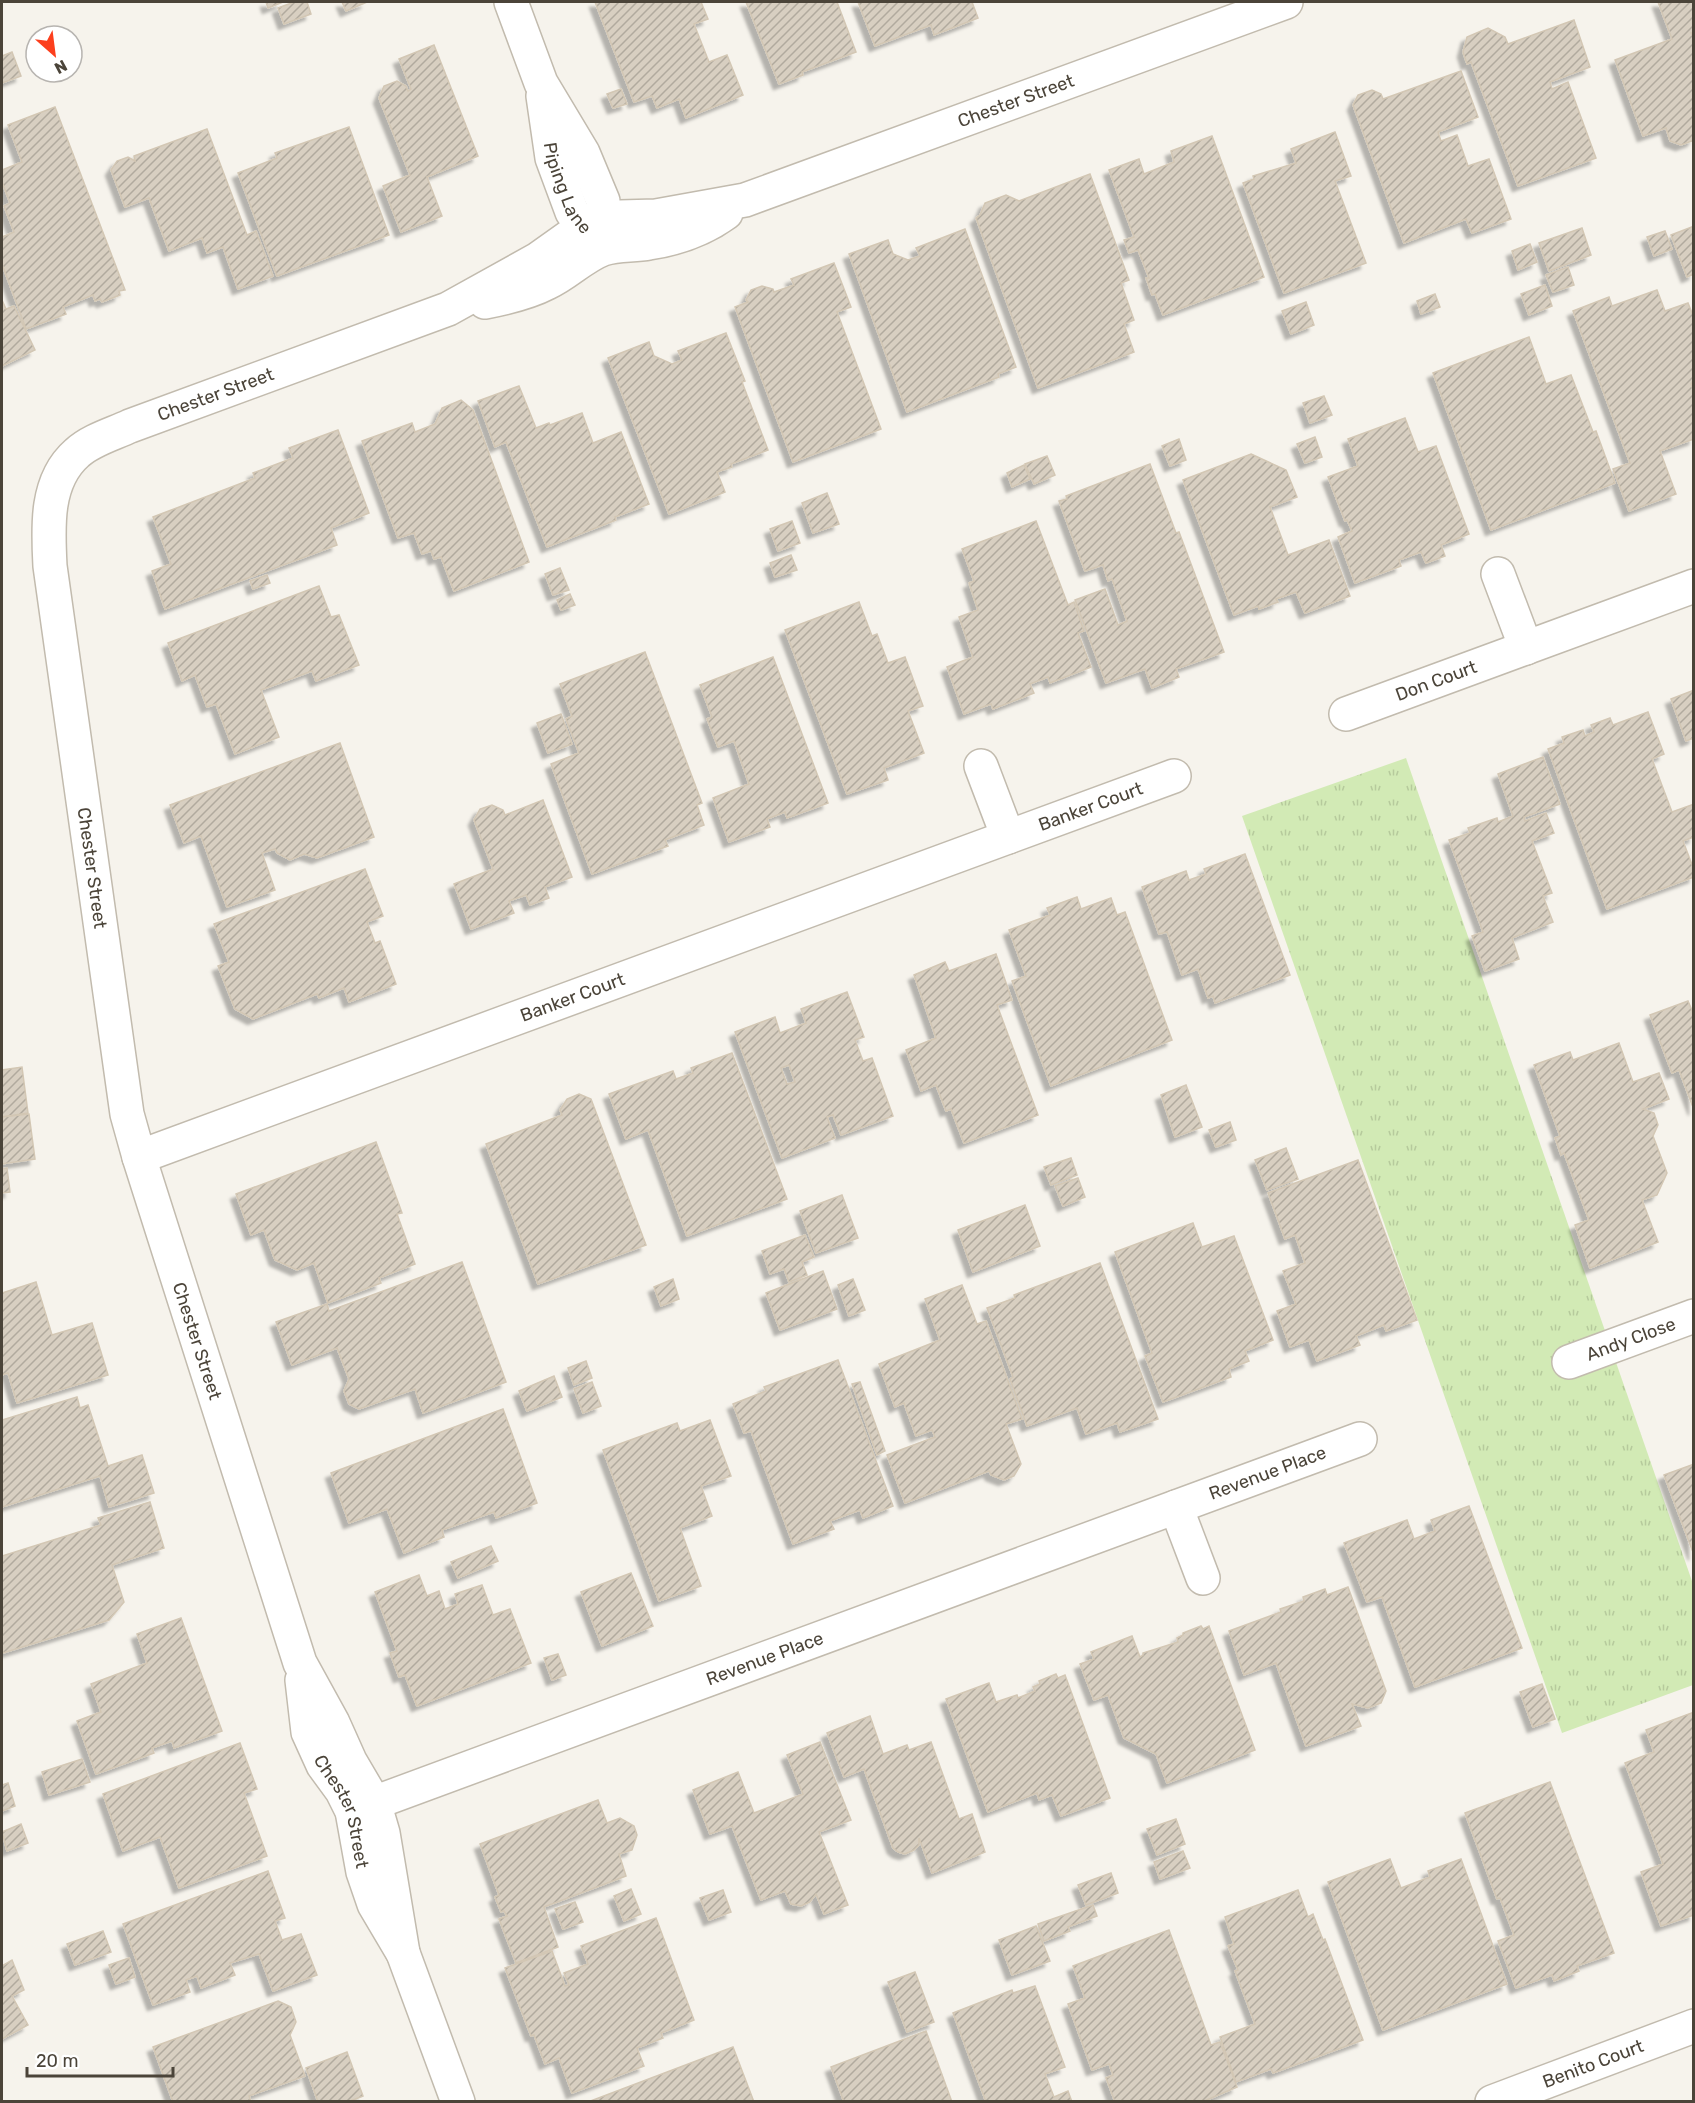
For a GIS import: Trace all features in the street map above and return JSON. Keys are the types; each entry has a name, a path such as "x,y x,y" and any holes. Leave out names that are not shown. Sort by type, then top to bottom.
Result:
{"street":[{"name":"Piping Lane","path":"511,2 541,83 552,158 572,212 596,232"},
{"name":"Chester Street","path":"458,2102 403,1953 383,1833 363,1806 350,1761 333,1723 300,1663 127,1114 50,566 48,530 50,506 57,482 77,452 109,435 448,309 511,297 547,283 596,232 621,245 648,243 685,234 715,222 745,200 1286,2"},
{"path":"1498,574 1526,648"},
{"name":"Don Court","path":"1346,714 1694,586"},
{"path":"981,766 1008,837"},
{"name":"Banker Court","path":"139,1157 1174,776"},
{"name":"Andy Close","path":"1569,1362 1694,1316"},
{"name":"Revenue Place","path":"363,1806 1360,1439"},
{"path":"1176,1507 1203,1578"},
{"name":"Benito Court","path":"1492,2102 1694,2026"}],"green space":[{"path":"1406,758 1693,1584 1693,1685 1562,1733 1242,816"}],"building":[{"path":"266,2 283,2 268,8"},
{"path":"294,2 307,2 311,14 284,24 278,8"},
{"path":"342,2 367,2 346,11"},
{"path":"595,2 701,2 708,19 694,24 709,62 727,55 743,95 686,118 679,99 657,108 652,96 634,102"},
{"path":"746,2 837,2 856,52 802,72 803,75 779,84"},
{"path":"858,2 972,2 978,18 934,35 931,25 875,46"},
{"path":"1658,2 1694,2 1694,32 1691,33 1694,39 1694,138 1681,145 1670,141 1666,128 1643,136 1615,60 1672,39"},
{"path":"1574,20 1590,67 1550,82 1552,89 1568,82 1596,158 1518,186 1471,62 1467,64 1463,52 1467,37 1488,28 1505,37 1508,44"},
{"path":"434,45 478,156 427,177 442,216 401,232 383,186 410,175 379,98 384,86 397,81 406,86 408,91 411,89 399,59"},
{"path":"12,52 21,76 2,83 2,56"},
{"path":"1461,71 1478,117 1438,132 1441,141 1457,135 1468,166 1489,159 1511,219 1472,233 1466,219 1404,243 1353,105 1358,95 1372,90 1381,94 1383,99"},
{"path":"621,89 627,104 613,108 607,94"},
{"path":"55,107 125,290 119,291 120,295 102,302 100,299 95,301 93,295 63,307 66,314 26,329 2,264 2,237 14,232 4,206 10,203 2,182 2,170 22,162 8,125"},
{"path":"349,127 389,235 277,276 238,173 277,158 275,153"},
{"path":"207,129 247,235 256,231 273,276 238,289 223,247 207,253 202,238 169,251 149,198 125,207 111,170 117,161 128,157 135,161 134,156"},
{"path":"1335,132 1351,176 1335,181 1366,263 1284,293 1243,183 1254,179 1253,176 1296,163 1291,149"},
{"path":"1212,136 1264,277 1163,315 1155,294 1152,295 1146,278 1149,278 1138,250 1129,253 1124,240 1134,237 1109,170 1139,159 1144,174 1174,162 1171,151"},
{"path":"1090,174 1129,280 1121,283 1134,320 1124,324 1134,352 1038,388 976,218 980,215 985,203 1006,195 1019,201"},
{"path":"1694,226 1694,274 1687,277 1671,235"},
{"path":"1582,228 1591,255 1549,271 1539,243"},
{"path":"965,229 1016,367 998,374 999,377 907,412 849,254 888,240 893,254 908,260 920,256 916,248"},
{"path":"1665,231 1672,249 1654,256 1647,237"},
{"path":"1530,244 1537,262 1518,270 1512,251"},
{"path":"834,263 851,307 837,312 881,429 793,462 735,307 748,302 746,300 751,290 762,286 773,289 774,292 794,285 791,279"},
{"path":"1568,267 1574,285 1553,292 1546,275"},
{"path":"1545,285 1552,306 1529,315 1521,294"},
{"path":"1657,290 1665,311 1688,303 1694,318 1694,379 1691,384 1694,392 1694,439 1660,451 1676,494 1629,511 1613,469 1630,463 1573,311 1609,297 1612,306"},
{"path":"1435,294 1440,307 1421,314 1417,301"},
{"path":"2,300 6,309 14,306 35,350 2,366"},
{"path":"1306,302 1314,325 1291,334 1282,311"},
{"path":"726,333 768,450 731,464 732,467 717,472 725,492 669,514 608,358 649,342 654,356 672,364 682,360 678,351"},
{"path":"1529,337 1546,384 1571,375 1593,432 1596,431 1615,483 1491,530 1433,373"},
{"path":"519,386 536,428 582,413 593,443 621,432 649,504 615,517 616,520 547,547 506,442 495,447 478,401"},
{"path":"1324,396 1332,415 1310,423 1303,403"},
{"path":"461,400 473,410 529,562 454,591 441,557 434,559 431,551 422,554 414,533 398,538 362,441 412,423 415,432 435,424 442,408"},
{"path":"1405,418 1418,452 1436,446 1469,534 1441,545 1445,556 1426,563 1421,552 1399,560 1401,566 1355,583 1338,537 1352,531 1347,520 1345,521 1328,477 1358,466 1348,439"},
{"path":"338,430 369,513 331,528 337,545 165,609 152,571 171,564 153,517 255,478 253,473 293,458 289,448"},
{"path":"1315,437 1322,457 1305,463 1297,444"},
{"path":"1179,439 1186,460 1170,466 1162,446"},
{"path":"1251,454 1286,470 1297,497 1270,507 1288,555 1329,540 1350,596 1305,613 1296,592 1276,599 1278,602 1259,609 1258,606 1234,615 1183,480"},
{"path":"1047,456 1055,475 1034,484 1025,464"},
{"path":"1150,464 1176,533 1179,532 1224,652 1176,669 1179,677 1152,688 1145,669 1106,683 1075,600 1105,589 1118,625 1127,621 1112,579 1108,581 1103,565 1085,571 1059,501 1067,499 1066,496"},
{"path":"1024,465 1030,479 1012,487 1007,473"},
{"path":"827,493 839,524 813,533 802,503"},
{"path":"792,521 800,543 778,551 770,529"},
{"path":"1036,521 1068,605 1074,602 1084,631 1078,633 1091,667 1050,683 1048,677 1030,684 1034,693 993,709 991,704 964,714 947,667 973,657 959,617 978,610 969,583 974,581 962,549"},
{"path":"791,555 797,570 775,577 770,563"},
{"path":"560,568 569,590 553,595 545,574"},
{"path":"267,575 270,583 253,589 250,581"},
{"path":"319,586 331,617 339,615 359,665 316,681 312,671 261,690 279,737 235,754 216,704 207,707 195,675 182,681 168,643"},
{"path":"570,594 575,605 561,610 557,600"},
{"path":"859,602 872,636 877,634 888,663 905,657 923,706 908,711 924,753 884,768 888,780 847,794 785,630"},
{"path":"645,652 702,803 697,805 704,825 665,840 668,846 592,874 551,764 579,753 566,719 572,716 560,684"},
{"path":"773,657 828,803 787,818 785,812 767,819 770,827 729,842 713,798 749,784 734,741 718,747 707,719 712,717 700,685"},
{"path":"1694,690 1694,738 1686,741 1671,699"},
{"path":"1648,712 1664,754 1652,759 1672,812 1694,804 1694,837 1683,841 1694,870 1694,877 1607,909 1548,749 1564,743 1562,737 1583,730 1585,736 1594,732 1591,725 1610,718 1613,725"},
{"path":"561,714 572,744 548,753 537,723"},
{"path":"340,743 374,837 317,858 304,854 290,860 277,853 275,849 262,853 275,890 227,907 201,836 184,843 170,805"},
{"path":"1543,757 1560,804 1524,817 1525,821 1546,813 1554,833 1532,841 1552,893 1543,896 1553,922 1512,938 1519,959 1485,971 1472,936 1483,932 1449,840 1470,833 1468,828 1497,818 1498,822 1513,816 1498,774"},
{"path":"543,800 572,877 545,887 549,898 530,905 526,895 509,901 514,913 471,929 454,884 493,869 474,820 480,809 492,805 503,810 505,815"},
{"path":"1245,854 1290,975 1215,1003 1213,996 1208,998 1198,969 1182,975 1167,932 1159,934 1142,887 1186,871 1189,880 1206,874 1204,869"},
{"path":"365,869 383,916 367,922 375,943 380,941 396,984 349,1002 344,988 319,998 317,994 253,1019 235,1009 218,966 229,962 214,924"},
{"path":"1077,897 1081,909 1111,898 1117,915 1125,912 1172,1040 1051,1086 1012,981 1026,976 1009,930 1050,915 1047,908"},
{"path":"996,954 1012,1000 997,1005 1038,1115 964,1143 951,1109 946,1111 936,1085 921,1091 906,1050 936,1038 914,975 945,962 949,971"},
{"path":"847,992 864,1037 855,1040 863,1061 872,1058 893,1116 841,1135 833,1115 827,1117 835,1138 782,1158 735,1032 775,1017 780,1033 806,1023 801,1009","holes":["789,1065 795,1082 787,1084 781,1068"]},
{"path":"1688,1001 1694,1015 1694,1110 1679,1070 1672,1073 1650,1015"},
{"path":"1619,1043 1633,1082 1659,1073 1669,1099 1643,1109 1654,1113 1658,1125 1653,1136 1667,1173 1657,1195 1642,1200 1658,1242 1590,1268 1575,1225 1589,1220 1564,1153 1561,1155 1555,1138 1560,1136 1534,1065 1570,1052 1573,1060"},
{"path":"732,1053 787,1199 687,1236 648,1130 626,1139 609,1094 673,1071 676,1079 693,1073 691,1068"},
{"path":"22,1067 28,1113 2,1117 2,1070"},
{"path":"1186,1085 1202,1127 1175,1137 1161,1095"},
{"path":"579,1094 591,1099 646,1245 538,1284 486,1144 562,1115 560,1110 567,1099"},
{"path":"29,1114 35,1159 2,1164 2,1117"},
{"path":"1230,1122 1236,1140 1216,1147 1209,1130"},
{"path":"376,1142 402,1213 397,1214 415,1264 379,1278 381,1283 328,1303 314,1263 297,1270 275,1260 264,1230 251,1235 236,1194"},
{"path":"1286,1148 1298,1179 1267,1190 1255,1160"},
{"path":"1071,1158 1077,1175 1051,1185 1044,1167"},
{"path":"1358,1160 1417,1320 1386,1331 1384,1325 1356,1336 1360,1345 1317,1361 1309,1340 1290,1347 1277,1311 1296,1304 1283,1271 1305,1263 1295,1235 1285,1239 1268,1193"},
{"path":"7,1168 10,1192 2,1193 2,1169"},
{"path":"1078,1178 1085,1197 1063,1206 1055,1186"},
{"path":"842,1195 858,1238 816,1253 800,1211"},
{"path":"1025,1205 1040,1246 973,1272 958,1230"},
{"path":"1193,1223 1202,1247 1234,1236 1273,1340 1245,1351 1249,1361 1229,1369 1231,1377 1163,1402 1145,1356 1152,1353 1115,1252"},
{"path":"805,1235 814,1257 802,1262 807,1275 789,1282 784,1269 770,1274 762,1251"},
{"path":"462,1262 506,1382 423,1413 415,1389 359,1409 349,1404 344,1391 349,1379 337,1348 292,1365 276,1322 327,1304 329,1311"},
{"path":"1100,1263 1158,1419 1120,1432 1117,1423 1086,1434 1077,1408 1027,1426 1010,1379 1013,1377 987,1308 1015,1298 1014,1295"},
{"path":"823,1271 837,1309 780,1330 766,1293"},
{"path":"673,1279 679,1299 661,1306 654,1287"},
{"path":"853,1279 865,1310 849,1316 838,1285"},
{"path":"36,1282 52,1335 92,1323 108,1375 17,1403 8,1373 2,1375 2,1293"},
{"path":"962,1285 977,1324 986,1321 1022,1419 1006,1424 1021,1464 1014,1476 1004,1480 991,1475 989,1471 905,1503 887,1455 935,1437 932,1430 916,1436 904,1403 895,1407 879,1364 940,1340 925,1299"},
{"path":"838,1360 893,1506 863,1518 860,1510 830,1521 834,1529 793,1544 751,1431 744,1433 733,1404 766,1391 764,1387"},
{"path":"586,1361 592,1378 574,1385 568,1368"},
{"path":"554,1376 562,1397 527,1411 519,1391"},
{"path":"592,1382 601,1406 583,1413 574,1389"},
{"path":"860,1382 885,1451 877,1455 852,1384"},
{"path":"77,1397 80,1408 88,1405 108,1466 142,1455 154,1493 109,1507 100,1476 2,1507 2,1420"},
{"path":"503,1409 537,1503 496,1518 494,1512 442,1530 444,1537 404,1553 387,1509 349,1523 331,1473"},
{"path":"710,1420 731,1476 701,1486 712,1516 680,1528 701,1586 659,1601 603,1450 677,1423 680,1431"},
{"path":"1694,1464 1694,1555 1664,1475"},
{"path":"150,1502 164,1548 112,1565 124,1602 109,1620 3,1653 2,1556 101,1525 98,1518"},
{"path":"1469,1506 1522,1648 1415,1687 1382,1597 1367,1602 1344,1543 1407,1520 1414,1539 1435,1531 1431,1520"},
{"path":"491,1546 498,1561 458,1578 451,1562"},
{"path":"631,1573 653,1626 602,1646 581,1592"},
{"path":"419,1575 427,1596 439,1591 445,1609 458,1604 455,1594 482,1585 493,1615 510,1609 531,1663 417,1706 405,1675 399,1677 390,1653 397,1651 375,1592"},
{"path":"1348,1587 1386,1691 1381,1703 1368,1708 1352,1704 1361,1726 1306,1746 1276,1663 1244,1675 1229,1631 1281,1612 1280,1609 1304,1601 1303,1597 1325,1589 1327,1595"},
{"path":"181,1618 222,1731 174,1748 172,1741 152,1748 154,1753 96,1774 77,1721 101,1712 91,1684 147,1663 137,1634"},
{"path":"1201,1626 1203,1629 1209,1626 1255,1750 1167,1783 1156,1754 1124,1738 1108,1695 1094,1700 1080,1664 1094,1659 1091,1652 1132,1636 1140,1657 1143,1653 1178,1642 1177,1638 1183,1633"},
{"path":"558,1654 566,1675 552,1680 544,1658"},
{"path":"1056,1674 1058,1678 1065,1675 1110,1798 1061,1816 1052,1795 1039,1800 1037,1793 988,1812 946,1699 989,1683 996,1702 1017,1695 1018,1698 1035,1691 1033,1687 1040,1684 1039,1681"},
{"path":"1542,1684 1555,1719 1533,1727 1520,1692"},
{"path":"1694,1712 1694,1915 1661,1926 1641,1872 1663,1864 1625,1763 1654,1752 1646,1730"},
{"path":"870,1716 883,1754 907,1745 909,1750 931,1742 959,1819 972,1814 985,1852 932,1873 919,1838 919,1845 905,1854 893,1848 864,1769 844,1777 827,1733"},
{"path":"820,1742 851,1820 819,1832 848,1905 824,1914 816,1894 810,1902 801,1906 791,1904 785,1891 761,1900 732,1826 710,1834 693,1790 738,1772 754,1813 803,1794 787,1755"},
{"path":"240,1743 257,1789 244,1793 267,1856 179,1888 160,1837 123,1851 103,1794"},
{"path":"82,1759 90,1782 49,1795 42,1772"},
{"path":"1550,1782 1614,1953 1577,1966 1579,1971 1554,1981 1552,1975 1516,1988 1498,1941 1514,1935 1500,1898 1497,1899 1465,1813"},
{"path":"8,1783 15,1806 2,1811 2,1785"},
{"path":"598,1800 607,1823 620,1818 634,1826 637,1835 632,1850 619,1854 626,1876 544,1907 558,1947 516,1963 499,1919 507,1916 504,1911 501,1912 495,1897 499,1895 480,1844"},
{"path":"1176,1819 1185,1844 1157,1855 1147,1829"},
{"path":"21,1824 28,1843 7,1851 2,1832"},
{"path":"1183,1851 1190,1868 1160,1879 1154,1862"},
{"path":"1390,1859 1401,1888 1430,1877 1428,1871 1461,1859 1507,1984 1383,2030 1328,1882"},
{"path":"268,1871 285,1918 275,1921 282,1940 301,1934 317,1975 273,1991 259,1954 230,1963 235,1975 201,1988 197,1976 186,1980 190,1992 153,2005 123,1924"},
{"path":"1111,1873 1118,1893 1086,1905 1078,1885"},
{"path":"631,1889 641,1914 624,1921 614,1896"},
{"path":"723,1890 731,1912 709,1920 700,1898"},
{"path":"1298,1890 1308,1917 1313,1914 1323,1940 1325,1939 1363,2040 1273,2073 1271,2069 1236,2082 1220,2037 1255,2024 1235,1971 1238,1970 1228,1946 1234,1944 1225,1917"},
{"path":"575,1902 583,1922 563,1929 555,1909"},
{"path":"1093,1905 1097,1916 1068,1927 1070,1931 1044,1941 1038,1924"},
{"path":"656,1918 694,2020 661,2033 663,2038 637,2048 644,2066 572,2093 559,2058 545,2064 534,2035 531,2036 505,1968 552,1951 565,1986 569,1985 564,1973 588,1964 581,1946"},
{"path":"1036,1926 1050,1961 1012,1975 999,1940"},
{"path":"1169,1930 1211,2045 1220,2042 1237,2087 1202,2102 1115,2102 1106,2078 1113,2075 1109,2064 1092,2070 1068,2004 1085,1998 1073,1966"},
{"path":"103,1931 111,1952 75,1965 67,1944"},
{"path":"129,1958 135,1977 116,1984 109,1965"},
{"path":"12,1960 24,1990 12,1996 28,2025 2,2039 2,1966"},
{"path":"915,1972 934,2022 907,2032 888,1982"},
{"path":"1035,1986 1065,2067 1045,2074 1054,2097 1068,2091 1072,2102 986,2102 953,2013 1012,1990 1013,1993"},
{"path":"278,2001 291,2007 296,2022 290,2035 305,2076 249,2096 251,2102 173,2102 153,2047"},
{"path":"926,2031 952,2102 844,2102 831,2067"},
{"path":"733,2047 754,2102 588,2102"},
{"path":"347,2052 363,2096 348,2102 318,2102 306,2068"}]}
